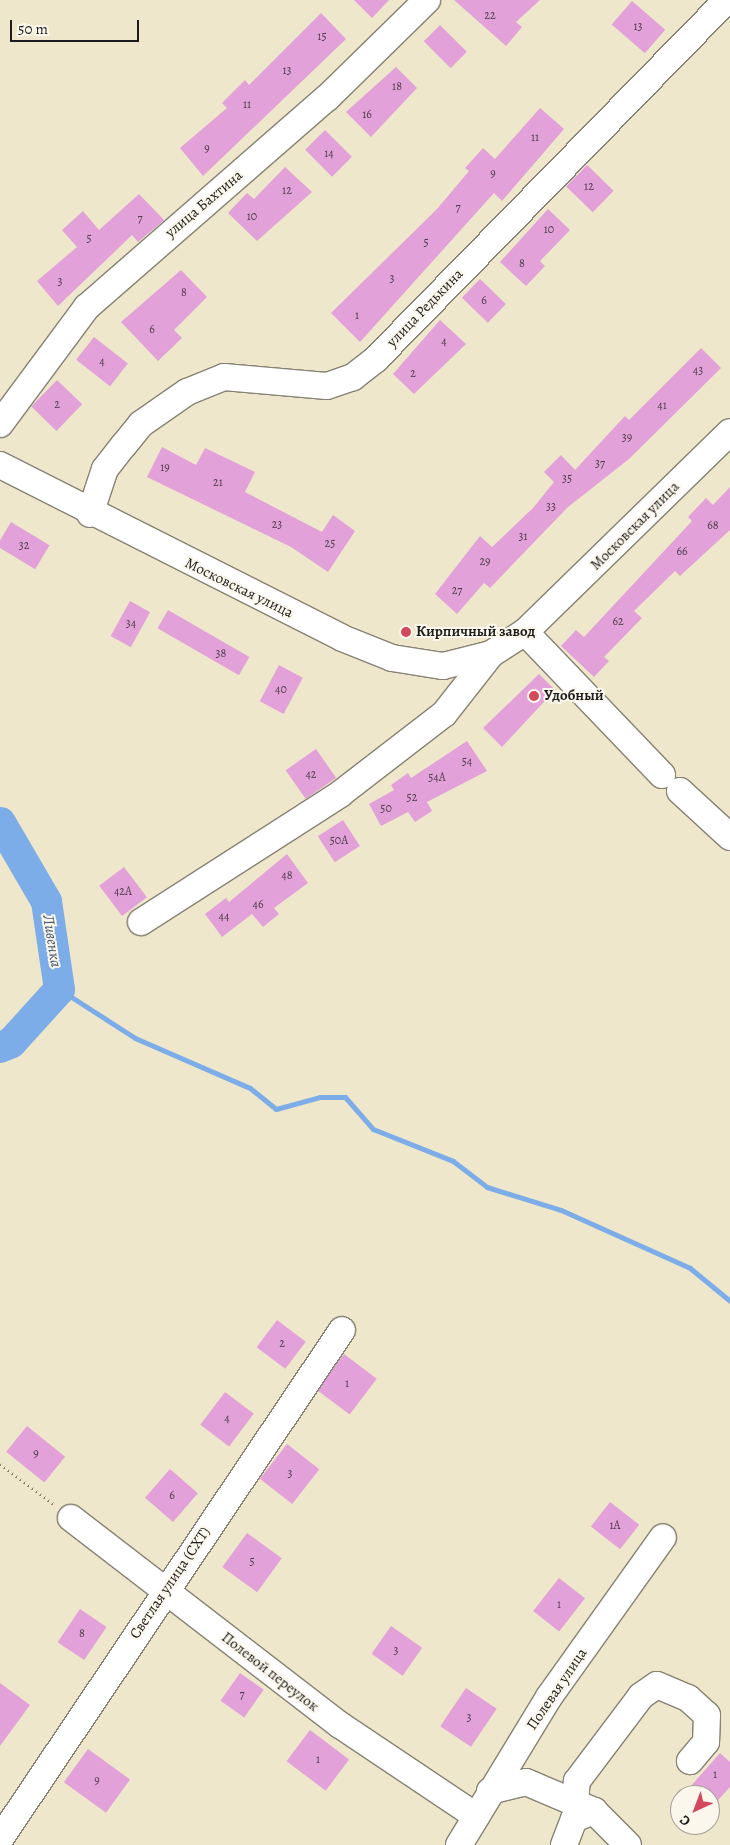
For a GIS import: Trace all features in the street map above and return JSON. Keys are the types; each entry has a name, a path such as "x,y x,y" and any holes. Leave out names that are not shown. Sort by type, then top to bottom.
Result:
{"street":[{"name":"улица Бахтина","path":"0,424 87,307 327,98 427,0"},
{"name":"улица Редькина","path":"90,514 106,469 124,445 141,424 187,392 224,377 327,386 353,377 376,359 727,0"},
{"name":"Московская улица","path":"0,465 90,514 342,638 392,658 443,666 490,654 525,632 730,432"},
{"path":"525,632 671,783 730,837"},
{"name":"Московская улица","path":"141,922 355,783 444,714 490,654"},
{"name":"Светлая улица (СХТ)","path":"0,1839 164,1590 342,1330"},
{"name":"Полевой переулок","path":"71,1518 340,1726 476,1816"},
{"name":"Полевая улица","path":"459,1845 549,1697 663,1537"},
{"path":"585,1807 577,1781 642,1696 657,1685 688,1698 707,1715 706,1742 690,1761"},
{"path":"490,1792 526,1782 585,1807 628,1845"},
{"path":"564,1845 574,1819 585,1807"}],"path":[{"path":"0,1464 71,1518"}],"building":[{"path":"354,0 389,0 372,18"},
{"path":"454,0 540,0 516,22 522,27 506,46"},
{"path":"632,1 665,30 645,53 612,24"},
{"path":"321,13 346,39 203,176 180,148 227,108 222,103 245,80 249,85"},
{"path":"440,25 467,52 451,68 424,41"},
{"path":"396,67 417,88 371,137 346,112"},
{"path":"540,108 564,129 502,201 494,193 360,342 331,313 437,209 469,171 465,168 483,148 495,159"},
{"path":"325,130 352,157 332,177 305,150"},
{"path":"587,165 614,191 593,212 566,187"},
{"path":"285,167 312,192 257,241 228,213 247,193 254,199"},
{"path":"139,194 164,220 138,242 132,235 58,306 37,281 77,247 62,230 83,211 99,230"},
{"path":"548,209 570,230 540,261 545,266 526,286 500,262"},
{"path":"181,270 207,297 174,330 182,338 158,361 121,322"},
{"path":"480,279 506,304 488,323 462,298"},
{"path":"440,320 466,344 414,394 393,374"},
{"path":"94,337 128,363 110,386 76,360"},
{"path":"701,348 721,368 629,459 568,507 490,588 484,583 457,614 435,594 480,536 492,547 533,508 554,482 544,472 561,455 575,470 625,416 629,420"},
{"path":"57,380 82,404 56,431 31,407"},
{"path":"162,447 196,465 205,448 255,472 245,492 322,532 333,515 355,531 328,572 291,547 147,477"},
{"path":"730,487 730,530 680,576 675,571 634,611 642,618 604,657 609,661 594,677 561,646 576,630 584,637 692,521 688,517 706,498 713,505"},
{"path":"11,522 50,545 35,569 0,548 0,540"},
{"path":"130,601 150,612 131,647 111,636"},
{"path":"168,610 249,657 239,675 158,628"},
{"path":"279,665 303,678 284,714 260,701"},
{"path":"539,674 555,690 502,747 483,728"},
{"path":"467,741 487,771 427,802 432,811 415,822 408,812 381,826 369,804 394,790 391,785 408,773 411,778"},
{"path":"316,749 336,778 306,799 286,770"},
{"path":"343,820 360,846 335,862 318,836"},
{"path":"287,854 308,883 274,908 279,914 263,927 252,914 222,937 205,914 226,898 229,902"},
{"path":"124,867 147,897 122,916 99,886"},
{"path":"277,1320 306,1342 285,1369 257,1347"},
{"path":"344,1354 377,1379 350,1415 317,1390"},
{"path":"225,1392 254,1414 229,1446 200,1425"},
{"path":"27,1426 65,1457 44,1482 6,1452"},
{"path":"287,1444 319,1469 292,1504 260,1479"},
{"path":"170,1469 198,1493 173,1522 145,1498"},
{"path":"610,1502 639,1525 620,1549 591,1526"},
{"path":"247,1533 282,1558 257,1592 222,1567"},
{"path":"559,1578 585,1598 559,1631 533,1611"},
{"path":"80,1609 107,1627 84,1660 58,1642"},
{"path":"391,1626 422,1648 403,1676 371,1654"},
{"path":"240,1673 264,1690 244,1717 220,1701"},
{"path":"0,1683 30,1705 0,1746"},
{"path":"466,1688 497,1709 471,1747 440,1726"},
{"path":"310,1730 349,1759 326,1791 287,1761"},
{"path":"88,1749 130,1780 106,1813 64,1782"},
{"path":"720,1753 730,1762 730,1787 720,1798 720,1785 692,1785"}],"waterway":[{"name":"Ливенка","path":"0,822 46,901 59,989 11,1042 0,1047"},
{"path":"59,989 135,1038 250,1088 276,1109 320,1097 345,1097 373,1129 453,1161 487,1187 561,1210 690,1268 730,1301"}],"place":[{"name":"Кирпичный завод","path":"406,632"},
{"name":"Удобный","path":"534,696"}]}
